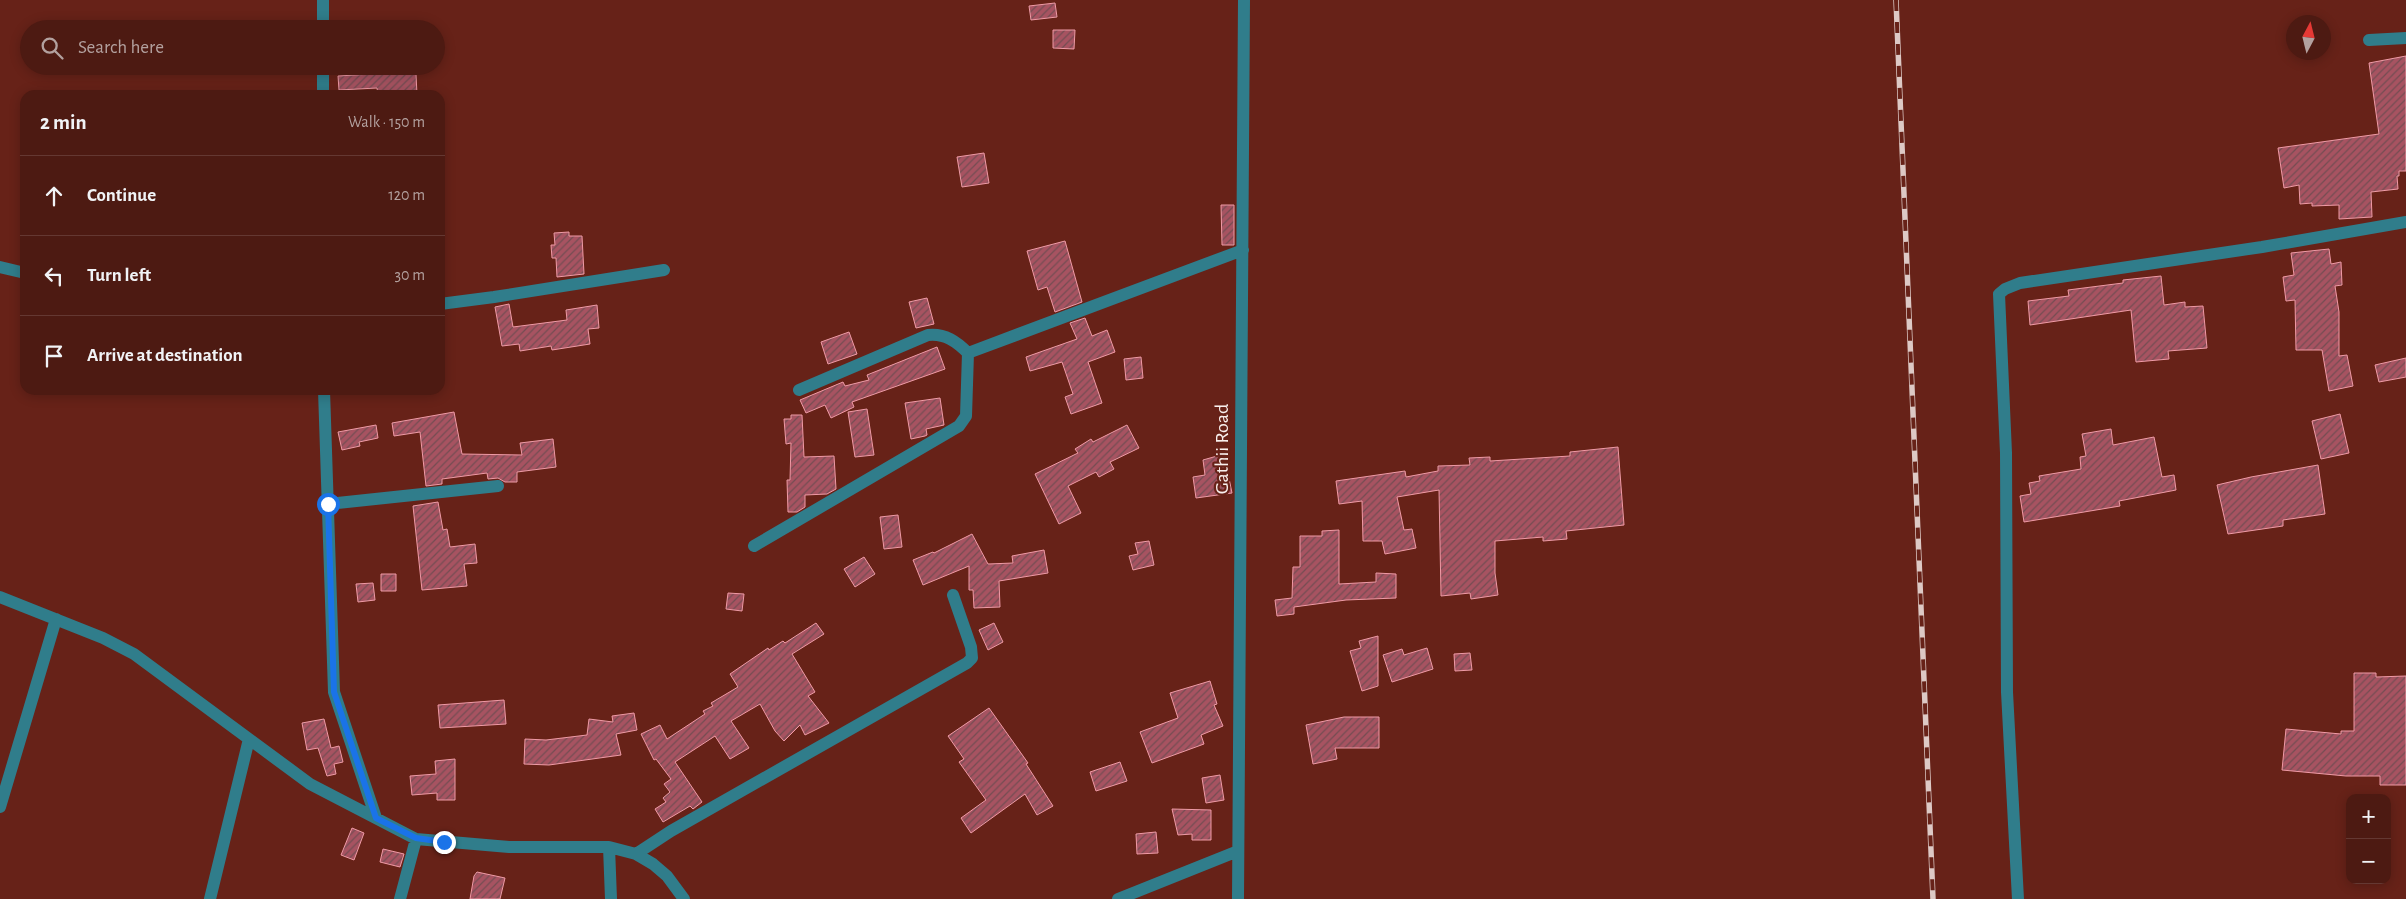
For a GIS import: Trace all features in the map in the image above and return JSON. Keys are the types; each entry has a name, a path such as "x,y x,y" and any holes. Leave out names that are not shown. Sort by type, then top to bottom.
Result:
{"street":[{"path":"323,0 323,20"},
{"name":"Gathii Road","path":"1238,899 1244,0"},
{"path":"2369,40 2406,38"},
{"path":"323,75 323,90"},
{"path":"2018,899 2007,692 2006,453 1999,294 2005,289 2020,283 2262,247 2406,222"},
{"path":"968,353 1242,250"},
{"path":"0,267 20,272"},
{"path":"445,303 664,270"},
{"path":"754,546 959,426 966,416 968,353 959,344 947,337 928,335 799,390"},
{"path":"324,395 334,692 376,818"},
{"path":"328,504 498,486"},
{"path":"636,854 671,831 967,663 972,658 971,647 953,595"},
{"path":"0,597 103,638 134,654 310,784 416,838 509,847 609,847 636,854 667,876 684,899"},
{"path":"0,807 56,619"},
{"path":"210,899 249,739"},
{"path":"400,899 416,838"},
{"path":"609,847 611,899"},
{"path":"1118,899 1238,851"}],"building":[{"path":"1055,3 1057,17 1031,20 1029,6"},
{"path":"1053,30 1075,30 1074,49 1053,48"},
{"path":"2406,56 2406,171 2399,171 2399,176 2397,176 2398,189 2371,192 2372,217 2339,219 2339,205 2312,206 2312,203 2300,204 2299,185 2284,188 2278,148 2379,134 2369,63"},
{"path":"416,75 417,90 377,90 377,88 339,90 338,76"},
{"path":"984,153 989,183 962,187 957,157"},
{"path":"1221,205 1234,205 1234,245 1222,245"},
{"path":"569,232 569,236 582,236 584,274 557,277 556,258 552,258 551,245 555,245 554,233"},
{"path":"1065,241 1082,302 1055,312 1047,287 1038,290 1027,251"},
{"path":"2329,249 2331,264 2341,262 2342,285 2335,286 2339,312 2339,356 2347,355 2353,386 2329,391 2322,350 2296,350 2295,300 2286,301 2283,277 2294,275 2291,253"},
{"path":"2161,276 2164,305 2185,302 2185,307 2203,306 2207,348 2168,351 2169,359 2136,362 2131,310 2030,325 2028,301 2069,296 2068,290 2123,283 2123,280"},
{"path":"927,298 934,324 916,328 909,302"},
{"path":"509,304 513,327 567,320 566,310 597,305 599,328 588,329 590,344 552,350 551,346 520,351 519,344 502,346 495,307"},
{"path":"1085,318 1092,336 1107,330 1115,352 1088,362 1102,403 1071,414 1065,397 1073,394 1062,362 1030,371 1026,357 1077,339 1070,323"},
{"path":"849,332 857,354 828,364 821,342"},
{"path":"937,347 945,369 852,402 854,407 831,418 825,405 806,413 800,400 843,382 845,386 869,380 867,375"},
{"path":"1141,357 1143,378 1126,380 1124,359"},
{"path":"2406,358 2406,377 2379,382 2375,365"},
{"path":"940,398 944,425 926,429 927,435 911,439 905,403"},
{"path":"867,409 874,455 855,457 848,412"},
{"path":"454,412 462,454 522,455 520,443 553,439 556,467 517,472 517,482 505,482 498,478 488,479 487,473 442,479 442,484 426,486 420,432 394,436 392,423"},
{"path":"2340,414 2349,453 2321,459 2312,421"},
{"path":"791,415 802,415 804,457 834,456 836,489 827,494 805,495 805,507 797,512 788,512 787,480 790,480 791,443 786,444 784,419 791,419"},
{"path":"376,425 378,438 359,442 360,446 342,450 338,432"},
{"path":"1127,425 1139,448 1110,462 1114,469 1099,477 1096,472 1068,486 1081,513 1059,524 1035,474 1078,453 1075,449 1091,439 1093,442"},
{"path":"2111,429 2113,445 2154,437 2162,477 2174,475 2176,490 2119,501 2120,506 2024,522 2020,496 2031,494 2029,483 2040,481 2039,476 2081,469 2080,457 2086,456 2082,434"},
{"path":"1618,447 1624,525 1566,531 1567,539 1543,541 1543,537 1495,541 1495,573 1498,595 1471,599 1470,593 1441,596 1439,490 1397,497 1404,530 1412,529 1416,548 1385,554 1382,541 1363,541 1362,501 1339,504 1336,481 1405,471 1406,477 1438,471 1438,466 1470,465 1469,458 1490,457 1490,461 1570,456 1570,452"},
{"path":"1224,454 1232,493 1196,498 1193,477 1205,475 1203,460"},
{"path":"2318,465 2325,514 2283,520 2283,526 2228,534 2217,485"},
{"path":"438,502 443,530 447,529 450,547 475,544 477,563 464,564 467,586 422,590 413,506"},
{"path":"898,515 902,547 884,549 880,517"},
{"path":"1339,530 1339,584 1376,582 1376,573 1396,574 1396,598 1346,600 1294,607 1294,614 1277,616 1275,600 1292,598 1293,567 1300,567 1300,536 1322,536 1322,531"},
{"path":"972,534 988,564 1013,563 1012,556 1044,550 1048,573 999,581 1000,607 974,608 973,590 969,590 969,566 923,585 913,560 934,553"},
{"path":"1149,541 1154,565 1133,570 1129,556 1138,554 1135,543"},
{"path":"864,557 875,574 855,587 844,569"},
{"path":"381,574 396,574 396,591 381,591"},
{"path":"373,583 375,600 358,602 356,584"},
{"path":"728,593 744,594 742,611 726,609"},
{"path":"816,623 824,634 792,654 815,692 808,696 829,723 805,735 800,725 784,741 775,731 760,704 731,721 749,748 730,759 715,736 675,762 702,802 693,809 690,806 663,822 655,809 666,802 663,798 670,792 664,784 671,779 656,759 654,760 641,734 660,725 667,739 705,714 703,711 713,706 711,703 738,687 730,674 768,648 769,650 783,641 785,643"},
{"path":"994,623 1003,642 988,650 979,630"},
{"path":"1378,636 1378,686 1362,691 1350,651 1361,648 1359,641"},
{"path":"1427,648 1433,669 1392,682 1383,655 1402,649 1404,655"},
{"path":"1470,653 1472,670 1455,671 1454,654"},
{"path":"2354,673 2376,673 2376,677 2406,676 2406,785 2380,785 2380,776 2346,776 2282,770 2286,729 2341,734 2341,731 2354,731"},
{"path":"1210,681 1217,704 1214,705 1223,726 1201,735 1204,744 1152,763 1140,732 1178,718 1170,693"},
{"path":"504,700 506,724 440,728 438,705"},
{"path":"989,708 1028,763 1026,764 1053,806 1037,815 1025,794 971,833 961,818 986,800 959,762 964,759 948,736"},
{"path":"634,713 637,730 616,734 621,755 549,765 524,764 525,739 546,740 587,735 589,719 613,722 612,716"},
{"path":"1344,717 1379,717 1379,748 1335,748 1337,759 1313,764 1306,725"},
{"path":"324,719 331,748 339,746 343,762 334,764 336,774 327,776 318,748 307,750 302,723"},
{"path":"455,759 455,800 437,800 437,793 412,795 410,776 436,774 435,761"},
{"path":"1120,762 1127,781 1096,791 1090,772"},
{"path":"1220,775 1224,800 1206,803 1202,778"},
{"path":"1172,809 1211,810 1211,840 1192,840 1192,834 1178,835"},
{"path":"352,828 364,833 354,860 341,855"},
{"path":"1156,832 1158,853 1137,854 1136,834"},
{"path":"383,849 404,854 400,867 380,862"},
{"path":"477,872 505,878 500,899 470,899 474,876"}],"railway":[{"path":"1896,0 1933,899"}],"route":[{"path":"328,504 334,692 376,818 396,830 416,838 444,842"}]}
